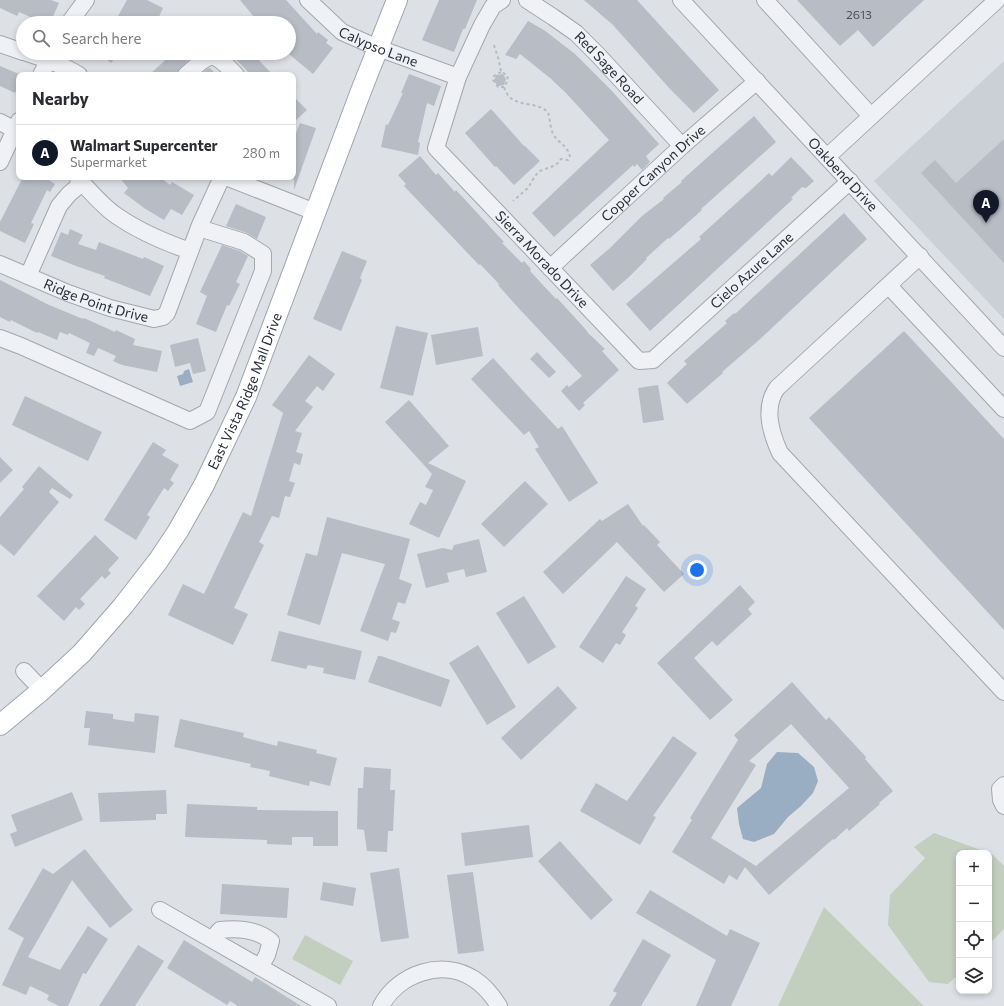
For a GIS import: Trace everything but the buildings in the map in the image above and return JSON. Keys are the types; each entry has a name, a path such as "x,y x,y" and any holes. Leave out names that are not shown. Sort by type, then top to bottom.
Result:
{"main road":[{"name":"East Vista Ridge Mall Drive","path":"0,725 42,690 82,653 122,606 158,561 178,531 204,485 246,397 397,0"}],"street":[{"path":"74,16 86,0"},
{"name":"Calypso Lane","path":"308,0 342,32 378,48 458,77"},
{"path":"458,77 482,25 493,6 502,0"},
{"name":"Red Sage Road","path":"527,0 553,16 576,33 682,146"},
{"name":"Oakbend Drive","path":"681,0 1004,348"},
{"path":"765,0 871,116"},
{"path":"828,157 997,0"},
{"path":"0,44 16,50"},
{"path":"42,72 48,60"},
{"path":"56,60 74,72"},
{"path":"189,72 203,60"},
{"path":"222,60 233,72"},
{"name":"Sierra Morado Drive","path":"458,77 436,148 639,361 653,360"},
{"name":"Copper Canyon Drive","path":"550,268 682,146 757,81"},
{"path":"0,122 16,127"},
{"path":"0,162 16,132"},
{"path":"28,276 60,206 80,180 116,216 141,231 190,251"},
{"name":"Ridge Point Drive","path":"0,264 68,293 110,308 154,319 163,317 167,313 199,228 221,180"},
{"path":"240,180 316,212"},
{"name":"Cielo Azure Lane","path":"653,360 850,181"},
{"path":"0,338 190,421 207,412 263,271 263,254 244,242 199,228"},
{"path":"920,256 777,388 772,395 769,408 769,421 772,436 780,453 1004,692"},
{"path":"889,286 1004,409"},
{"path":"24,670 42,690"},
{"path":"1004,785 1000,788 1001,800 1004,806"},
{"path":"160,910 328,1006"},
{"path":"212,939 220,930 245,930 264,935 271,941 267,955 260,967"},
{"path":"381,1006 386,997 400,983 417,974 436,970 455,972 473,978 488,990 499,1006"}],"path":[{"path":"494,45 501,72"},
{"path":"501,72 507,75 508,80 504,87 510,99 540,107 548,112 556,139 564,145 570,154 570,158 568,160 561,159 556,165 540,171 535,176 528,188 513,201"},
{"path":"501,72 494,76 493,80 498,87 504,87"}],"shaded area":[{"path":"1004,61 1004,319 874,181"}],"green space":[{"path":"934,833 981,850 956,850 956,977 948,984 929,982 888,925 890,895 925,858 914,847"},
{"path":"992,854 1004,866 1004,929 992,941"},
{"path":"824,907 924,1006 778,1006"},
{"path":"305,935 353,961 340,985 292,959"}],"water":[{"path":"189,369 193,382 180,386 177,376 183,374 184,371"},
{"path":"777,752 798,753 814,767 818,781 813,793 788,817 774,834 754,842 743,839 737,808 761,788 767,764"}],"place":[{"name":"Walmart Supercenter","path":"986,223"}]}
